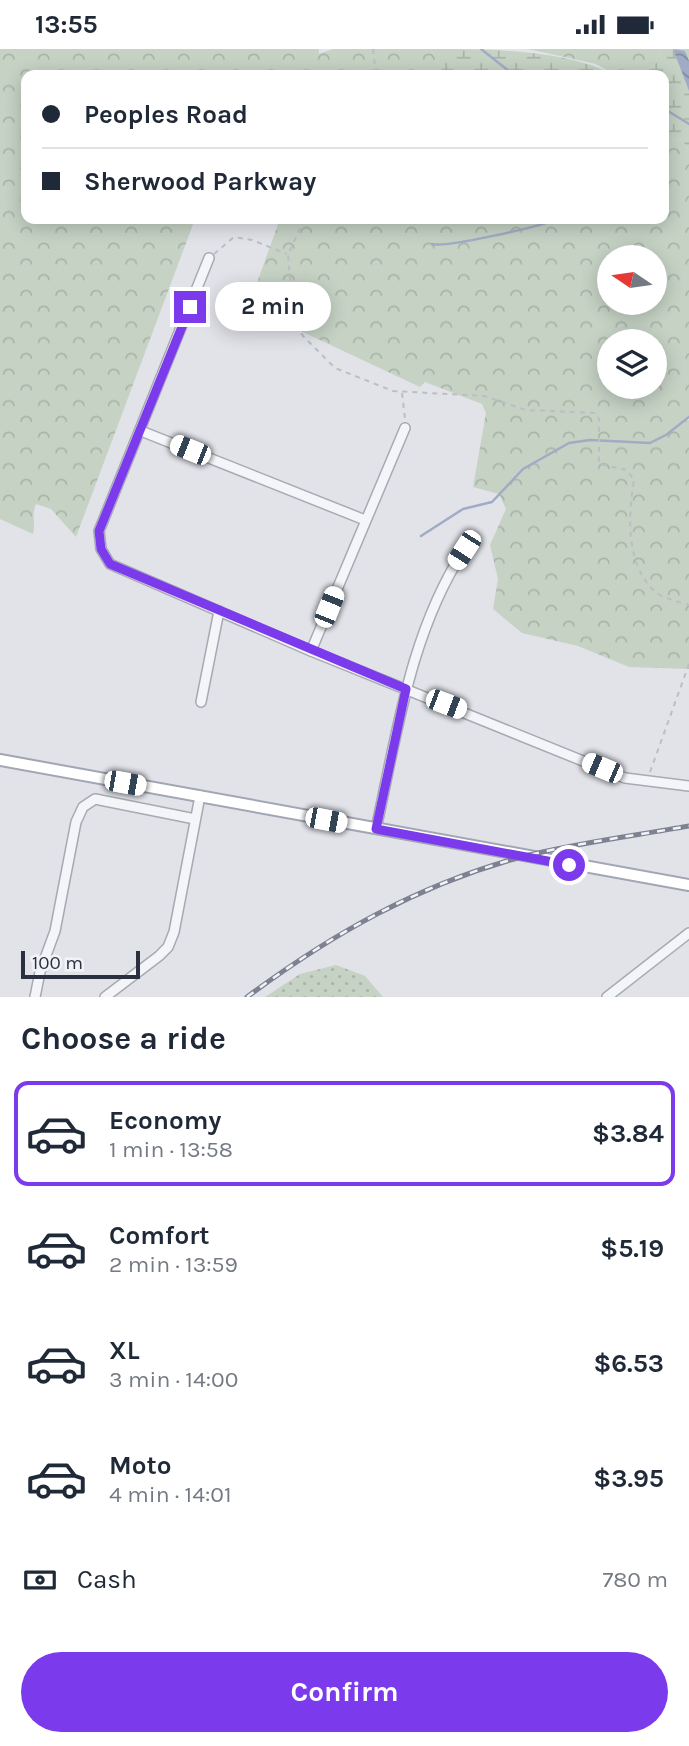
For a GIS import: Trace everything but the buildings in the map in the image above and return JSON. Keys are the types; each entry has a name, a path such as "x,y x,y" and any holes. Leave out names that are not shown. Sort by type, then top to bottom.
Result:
{"main road":[{"path":"0,760 689,885"}],"street":[{"path":"209,258 99,531 101,549 110,564 312,651 625,778 689,786"},
{"path":"312,651 405,428"},
{"path":"141,431 365,520"},
{"path":"376,829 406,689 443,582 464,550"},
{"path":"201,702 219,611"},
{"path":"105,997 168,947 174,932 200,796"},
{"path":"35,997 40,972 55,931 76,822 83,807 95,800 195,819"},
{"path":"607,997 689,933"}],"path":[{"path":"373,49 375,70"},
{"path":"302,224 288,255 292,308 303,336 344,373 402,392 484,396 526,410 595,413 599,419 599,464 627,470 634,479 630,528 633,548 646,581 659,595 689,605"},
{"path":"209,258 234,237 252,240 288,255"},
{"path":"402,392 405,428"},
{"path":"647,781 689,664"}],"green space":[{"path":"0,49 319,49 319,54 333,49 431,49 442,70 21,70 21,224 193,224 76,537 51,509 36,504 33,534 0,519"},
{"path":"431,49 526,52 573,60 604,70 442,70"},
{"path":"528,49 661,49 654,66 647,70 606,70 596,64"},
{"path":"661,49 689,49 689,150 682,141 669,138 669,70 647,70 654,66"},
{"path":"669,138 682,141 689,150 689,417 682,422 689,420 689,669 629,667 578,646 522,633 493,609 498,579 490,545 506,509 499,494 473,487 486,413 482,404 425,382 420,387 273,318 246,313 278,224 669,224"},
{"path":"336,965 365,976 383,997 265,997 300,974"}],"water":[{"path":"673,49 685,51 689,61 689,91"}],"waterway":[{"path":"481,49 508,70"},
{"path":"669,112 689,124"},
{"path":"432,244 494,236 540,224"},
{"path":"421,536 463,509 492,502 523,469 569,443 590,440 650,443 666,435 689,417"}],"railway":[{"path":"247,997 344,932 411,897 483,868 542,852 689,826"}],"route":[{"path":"190,307 99,531 101,549 110,564 406,689 376,829 569,865"}]}
